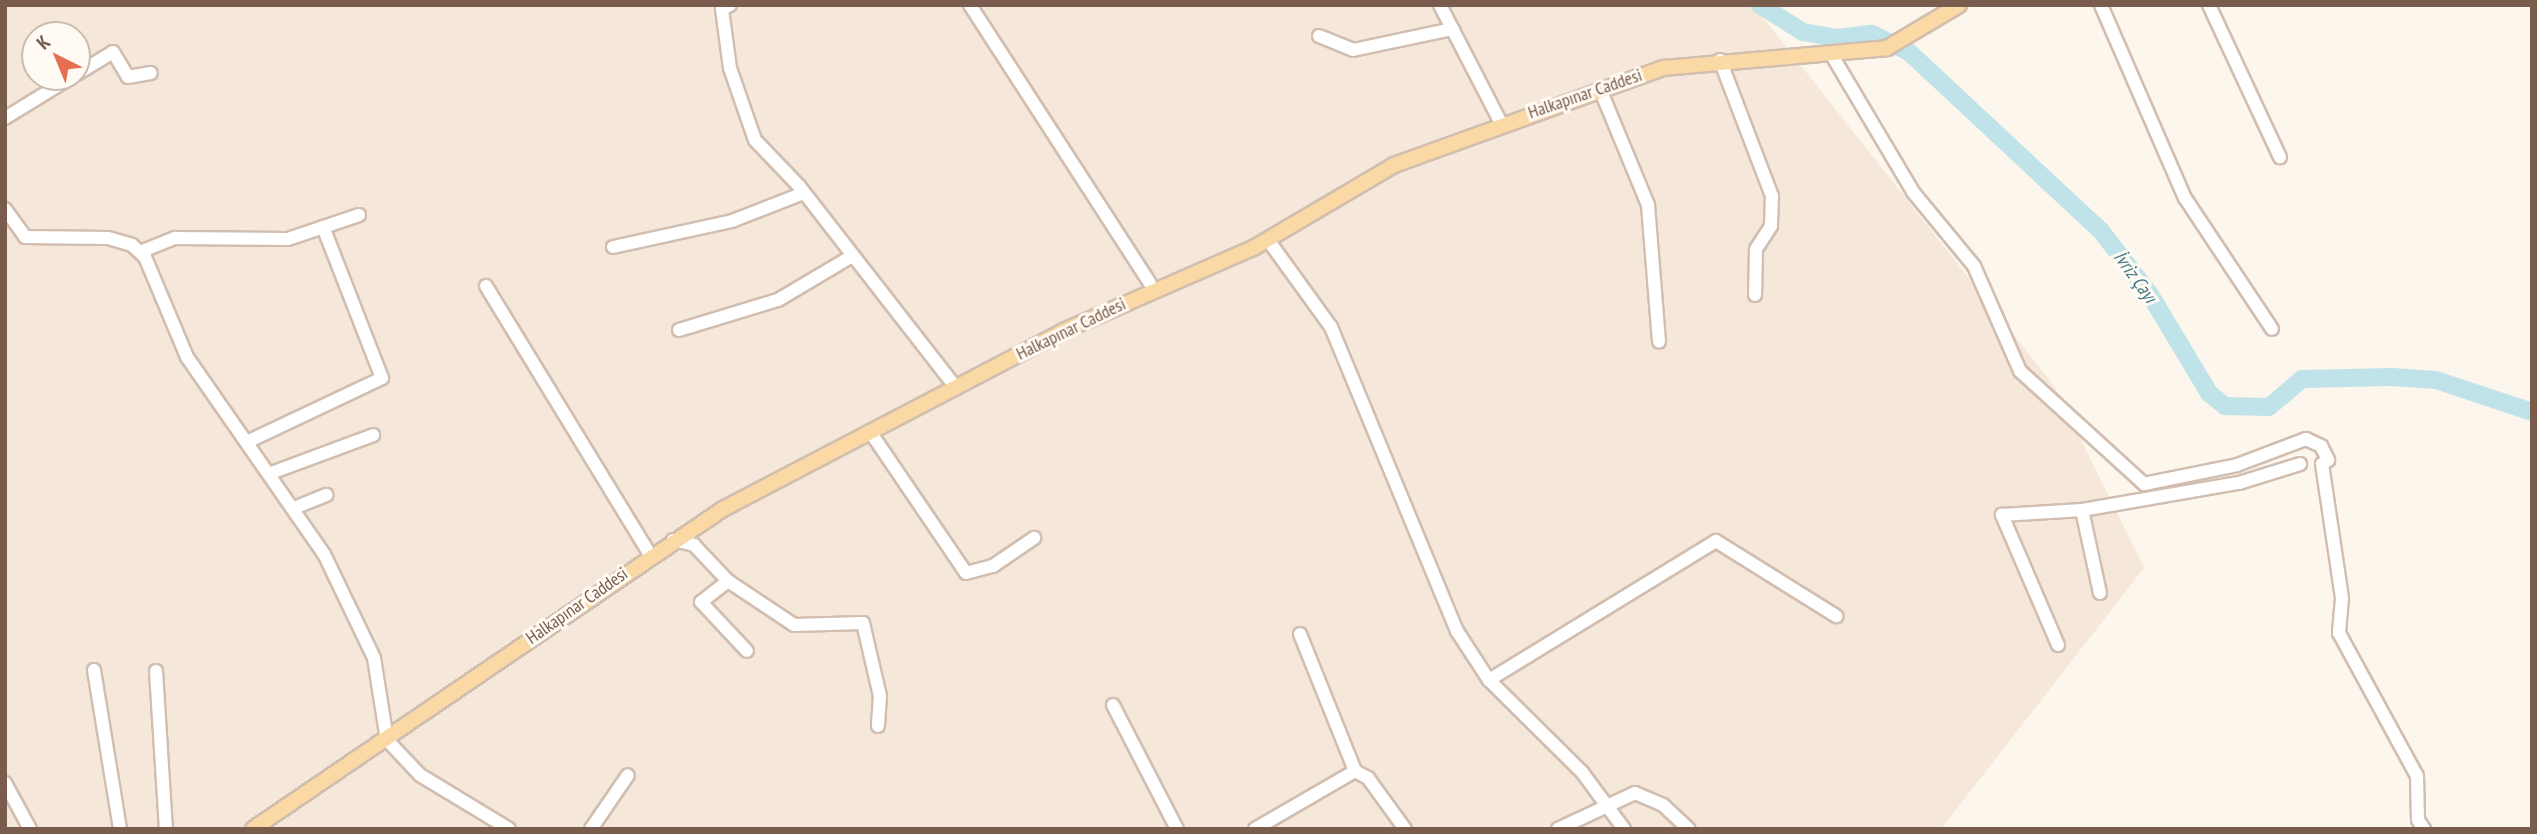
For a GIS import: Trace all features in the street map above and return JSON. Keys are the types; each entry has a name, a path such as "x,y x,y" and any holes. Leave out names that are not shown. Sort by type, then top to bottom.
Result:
{"main road":[{"name":"Halkapınar Caddesi","path":"253,829 387,740 673,540 1063,331 1268,240 1394,165 1500,123 1664,68 1720,60 1833,57 1899,43 1958,6"}],"street":[{"path":"730,5 722,9 730,68 755,140 804,193 956,388"},
{"path":"970,5 1150,283"},
{"path":"1440,5 1500,123"},
{"path":"2101,5 2185,198 2272,329"},
{"path":"2209,5 2280,157"},
{"path":"1320,36 1353,50 1453,29"},
{"path":"91,65 113,52 128,77 151,73"},
{"path":"1833,57 1913,192 1974,266 2020,371 2143,491 2239,482 2300,464"},
{"path":"1720,60 1772,196 1771,226 1756,249 1755,295"},
{"path":"1600,89 1648,205 1658,342"},
{"path":"5,118 49,91"},
{"path":"613,247 732,222 804,193"},
{"path":"5,209 25,237 108,238 140,252 187,357 249,441 324,554 374,658 387,740 420,775 509,829"},
{"path":"140,252 175,238 288,239 359,215"},
{"path":"249,441 382,378 323,228"},
{"path":"1268,240 1331,327 1457,631 1489,680 1609,805 1624,829"},
{"path":"679,330 778,300 852,256"},
{"path":"486,286 650,555"},
{"path":"871,433 966,573 993,566 1034,538"},
{"path":"271,473 373,435"},
{"path":"2058,645 2002,515 2082,510 2237,465 2306,439 2321,446 2328,460 2322,464 2342,598 2339,633 2417,776 2418,820 2424,829"},
{"path":"294,508 326,495"},
{"path":"2082,510 2101,593"},
{"path":"673,540 694,545 728,581 794,625 851,619 863,623 880,696 878,726"},
{"path":"1489,680 1716,541 1836,616"},
{"path":"728,581 701,602 747,651"},
{"path":"1300,635 1355,771 1368,778 1405,829"},
{"path":"94,670 120,829"},
{"path":"156,671 166,829"},
{"path":"1113,705 1177,829"},
{"path":"1255,829 1355,771"},
{"path":"591,829 628,775"},
{"path":"5,783 30,829"},
{"path":"1558,829 1635,793 1649,796 1689,829"}],"shaded area":[{"path":"5,5 1753,5 2055,387 2144,568 1941,829 5,829"}],"waterway":[{"name":"İvriz Çayı","path":"1760,5 1803,32 1837,38 1872,34 1909,52 2101,231 2149,293 2209,393 2225,406 2269,407 2302,379 2392,377 2436,380 2532,412"}]}
